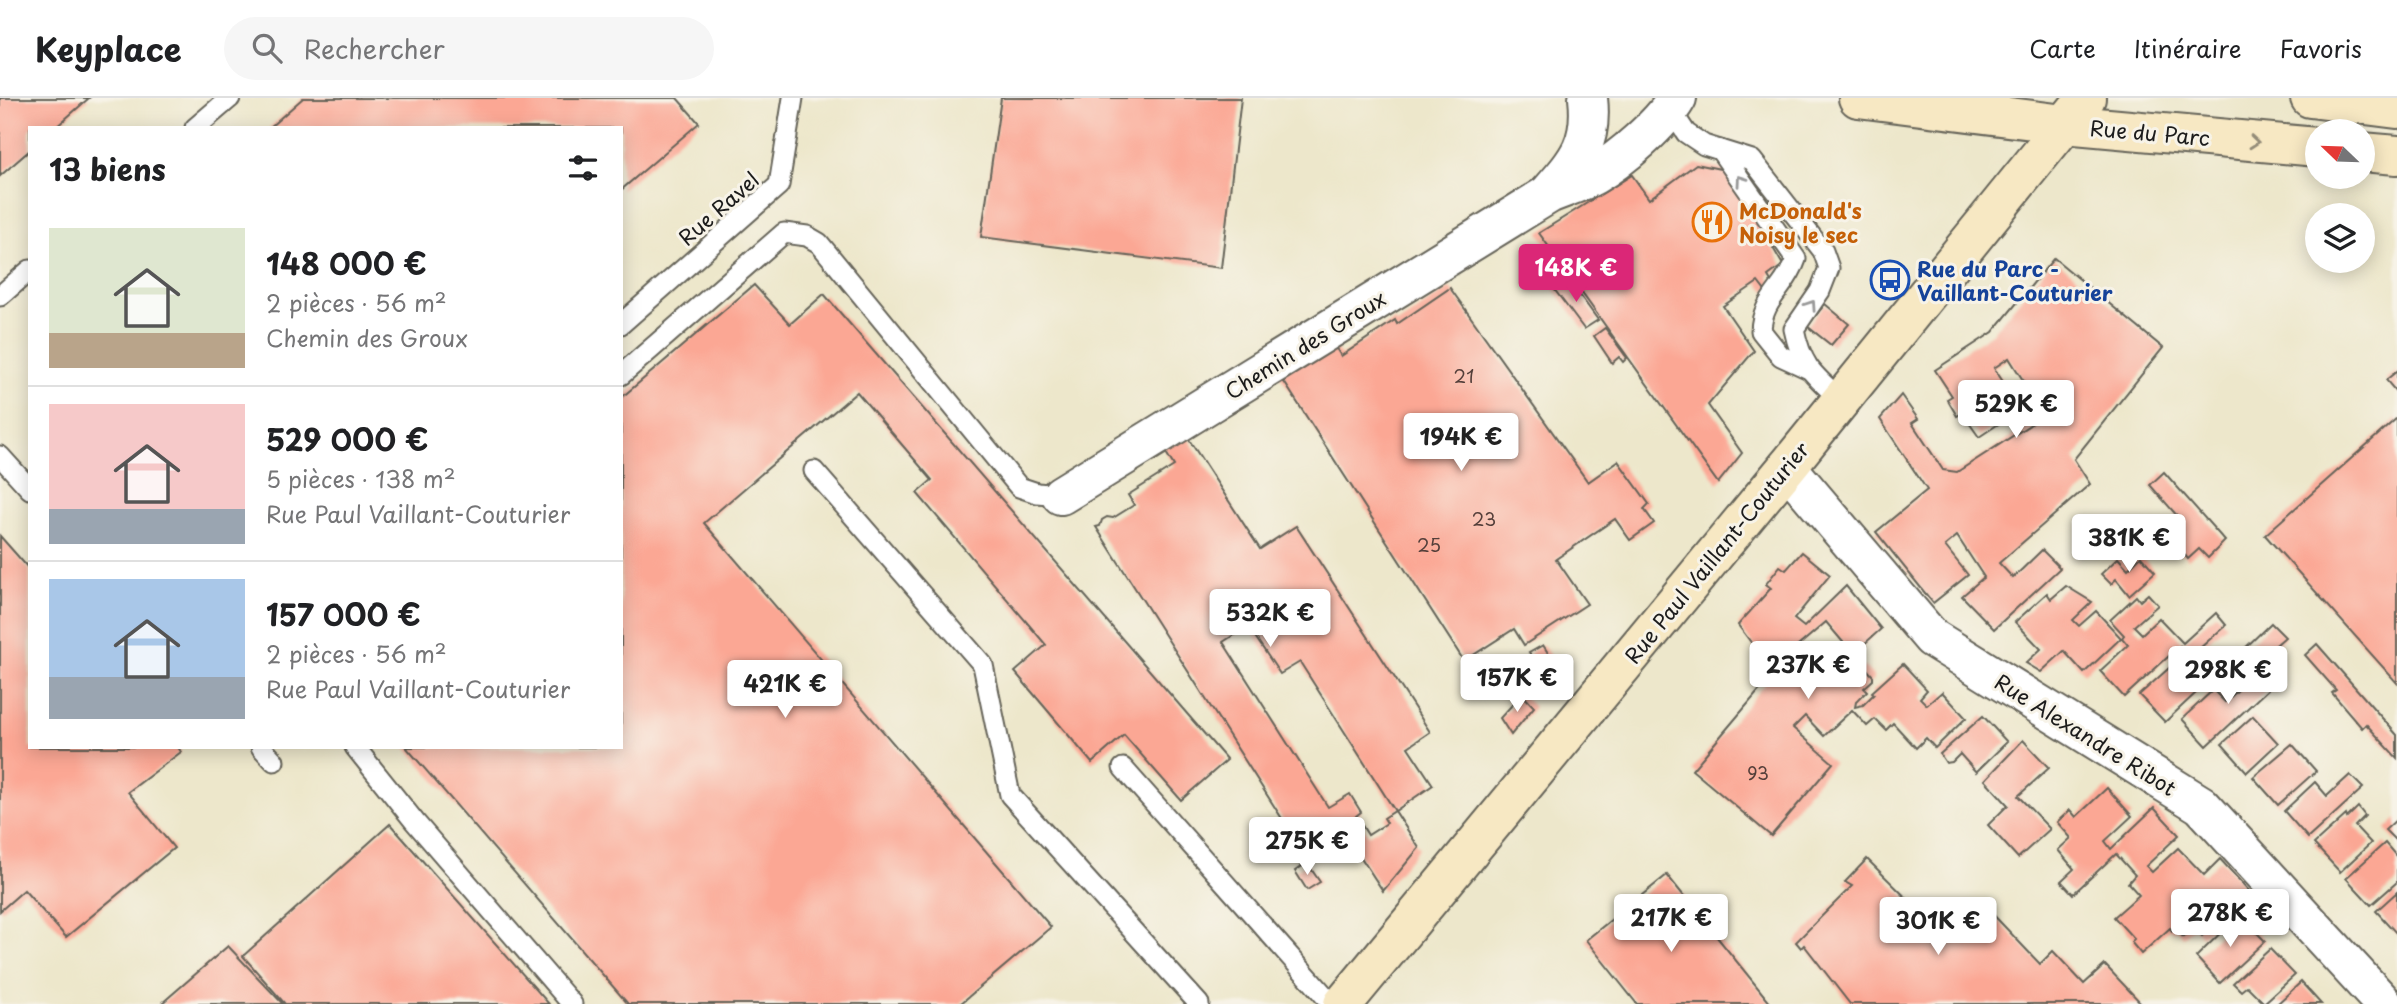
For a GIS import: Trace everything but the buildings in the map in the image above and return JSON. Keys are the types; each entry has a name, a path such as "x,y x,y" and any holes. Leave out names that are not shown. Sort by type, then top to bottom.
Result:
{"main road":[{"name":"Rue du Parc","path":"1858,98 2075,111 2305,146"},
{"path":"2310,98 2397,109"},
{"name":"Rue Paul Vaillant-Couturier","path":"1343,1004 1787,467 2075,111"},
{"path":"2375,153 2397,155"}],"street":[{"name":"Chemin des Groux","path":"1062,495 1549,194 1595,174 1644,136 1674,104"},
{"name":"Chemin des Groux","path":"1589,105 1604,132 1619,138 1644,136"},
{"name":"Chemin des Groux","path":"1549,194 1575,163 1588,137 1589,105"},
{"name":"Rue Alexandre Ribot","path":"1787,467 1931,638 2201,805 2384,1004"}],"lane":[{"path":"197,126 230,98"},
{"name":"Rue Ravel","path":"623,322 779,185 793,98"},
{"path":"1674,104 1686,133 1704,145 1752,160 1823,251 1829,268 1825,279 1794,329 1798,351 1807,368 1841,400"},
{"path":"1720,150 1796,259 1791,273 1761,315 1761,331 1780,356 1807,368"},
{"path":"623,373 784,233 807,236 819,243 1019,486 1037,493 1062,495"},
{"path":"0,296 28,272"},
{"path":"0,456 28,487"},
{"path":"814,471 983,665 1010,795 1199,1004"},
{"path":"357,749 415,822 572,1004"},
{"path":"1123,768 1332,1004"}],"place":[{"name":"McDonald's Noisy le sec","path":"1712,222"},
{"name":"Rue du Parc - Vaillant-Couturier","path":"1890,280"}]}
